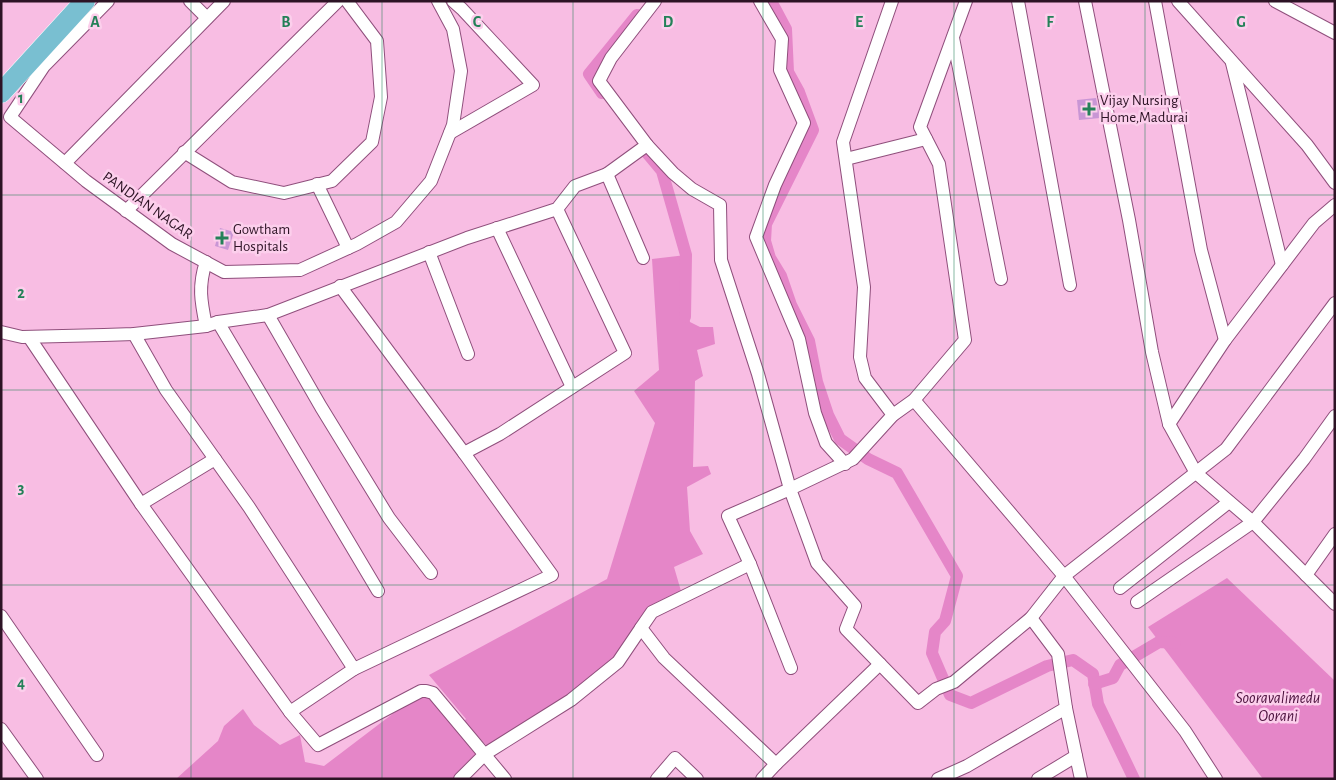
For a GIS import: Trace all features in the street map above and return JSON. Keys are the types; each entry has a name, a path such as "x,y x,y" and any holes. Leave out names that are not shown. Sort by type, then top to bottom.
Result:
{"main road":[{"path":"1,75 70,1"},
{"path":"1,93 85,1"}],"street":[{"name":"PANDIAN NAGAR","path":"108,1 44,66 10,116 65,163 126,211 172,244 224,272 300,270 348,248 396,222 431,181 454,125 461,71 453,29 438,1"},
{"path":"190,1 207,18"},
{"path":"65,163 224,1"},
{"path":"126,211 338,1"},
{"path":"184,152 232,182 284,193 332,181 372,142 381,97 377,41 346,1"},
{"path":"450,133 533,85 462,9 452,1"},
{"path":"655,1 611,58 599,81 643,147 692,189 720,205 721,260 758,374 790,489 816,563 855,606 846,629 918,703 936,689 954,682 1031,618 1064,576 1226,449 1335,304"},
{"path":"760,1 782,39 780,70 804,123 775,184 756,238 799,339 815,413 826,443 849,462"},
{"path":"892,1 843,142 864,287 860,358 865,378 893,415"},
{"path":"791,668 750,564 728,516 849,462 893,415 914,400 965,340 939,164 920,127 966,1"},
{"path":"1018,1 1070,286"},
{"path":"1084,1 1129,220 1152,352 1169,424 1196,473 1253,522 1335,604"},
{"path":"1155,1 1201,250 1225,340"},
{"path":"1178,1 1307,144 1335,183"},
{"path":"1275,1 1335,33"},
{"path":"953,38 1001,279"},
{"path":"1231,61 1282,266"},
{"path":"846,159 926,139"},
{"path":"1,332 29,337 134,334 268,315 429,252 557,209 575,186 607,174 643,147"},
{"path":"607,174 643,258"},
{"path":"317,184 348,248"},
{"path":"1169,424 1225,340 1314,223 1335,205"},
{"path":"464,454 500,434 625,353 557,209"},
{"path":"497,228 572,388"},
{"path":"429,252 468,354"},
{"path":"206,262 201,277 200,300 212,324 378,591"},
{"path":"290,712 354,669 552,575 340,286"},
{"path":"268,315 389,518 431,573"},
{"path":"134,334 166,390 250,507 354,669"},
{"path":"29,337 141,504 290,712 318,745 420,691 426,691 433,693 505,779"},
{"path":"914,400 1064,576 1185,731 1216,779"},
{"path":"1137,602 1253,522 1304,459 1335,416"},
{"path":"141,504 215,459"},
{"path":"1120,588 1229,502"},
{"path":"1306,576 1335,534"},
{"path":"460,779 483,752 571,700 618,662 652,612 750,564"},
{"path":"1,616 96,755"},
{"path":"1031,618 1058,654 1066,708 1081,779"},
{"path":"642,628 664,658 776,764"},
{"path":"762,779 880,664"},
{"path":"938,779 967,766 1066,708"},
{"path":"1,729 37,779"},
{"path":"1038,779 1076,756"},
{"path":"657,779 675,758 697,779"}],"water":[{"path":"686,255 685,299 690,322 700,327 713,327 715,344 697,350 703,376 695,381 693,467 708,466 711,474 687,487 690,531 703,554 674,567 681,591 648,609 617,660 565,700 488,747 472,730 466,736 476,749 477,760 457,779 176,779 218,741 224,726 243,709 254,725 280,745 300,735 305,762 324,766 399,709 425,696 436,702 459,726 466,719 429,675 607,579 655,423 634,391 659,370 652,259"},
{"name":"Sooravalimedu Oorani","path":"1227,578 1335,681 1335,779 1263,779 1148,627"}],"building":[{"path":"1096,98 1100,118 1079,120 1077,100"},
{"path":"220,228 234,232 228,250 215,246"}],"waterway":[{"path":"771,1 786,29 788,72 799,92 813,130 766,224 765,241 770,258 781,276 791,305 809,341 817,382 828,415 840,439 868,459 897,473 957,576 945,621 935,632 932,653 950,695 971,703 1047,666 1073,660 1093,674 1098,704 1134,779"},
{"path":"602,93 589,74 637,15"},
{"path":"642,147 662,171 686,255 685,317"},
{"path":"1094,684 1113,678 1120,665 1159,642 1175,643"}],"place":[{"name":"Vijay Nursing Home,Madurai","path":"1089,109"},
{"name":"Gowtham Hospitals","path":"222,238"}]}
